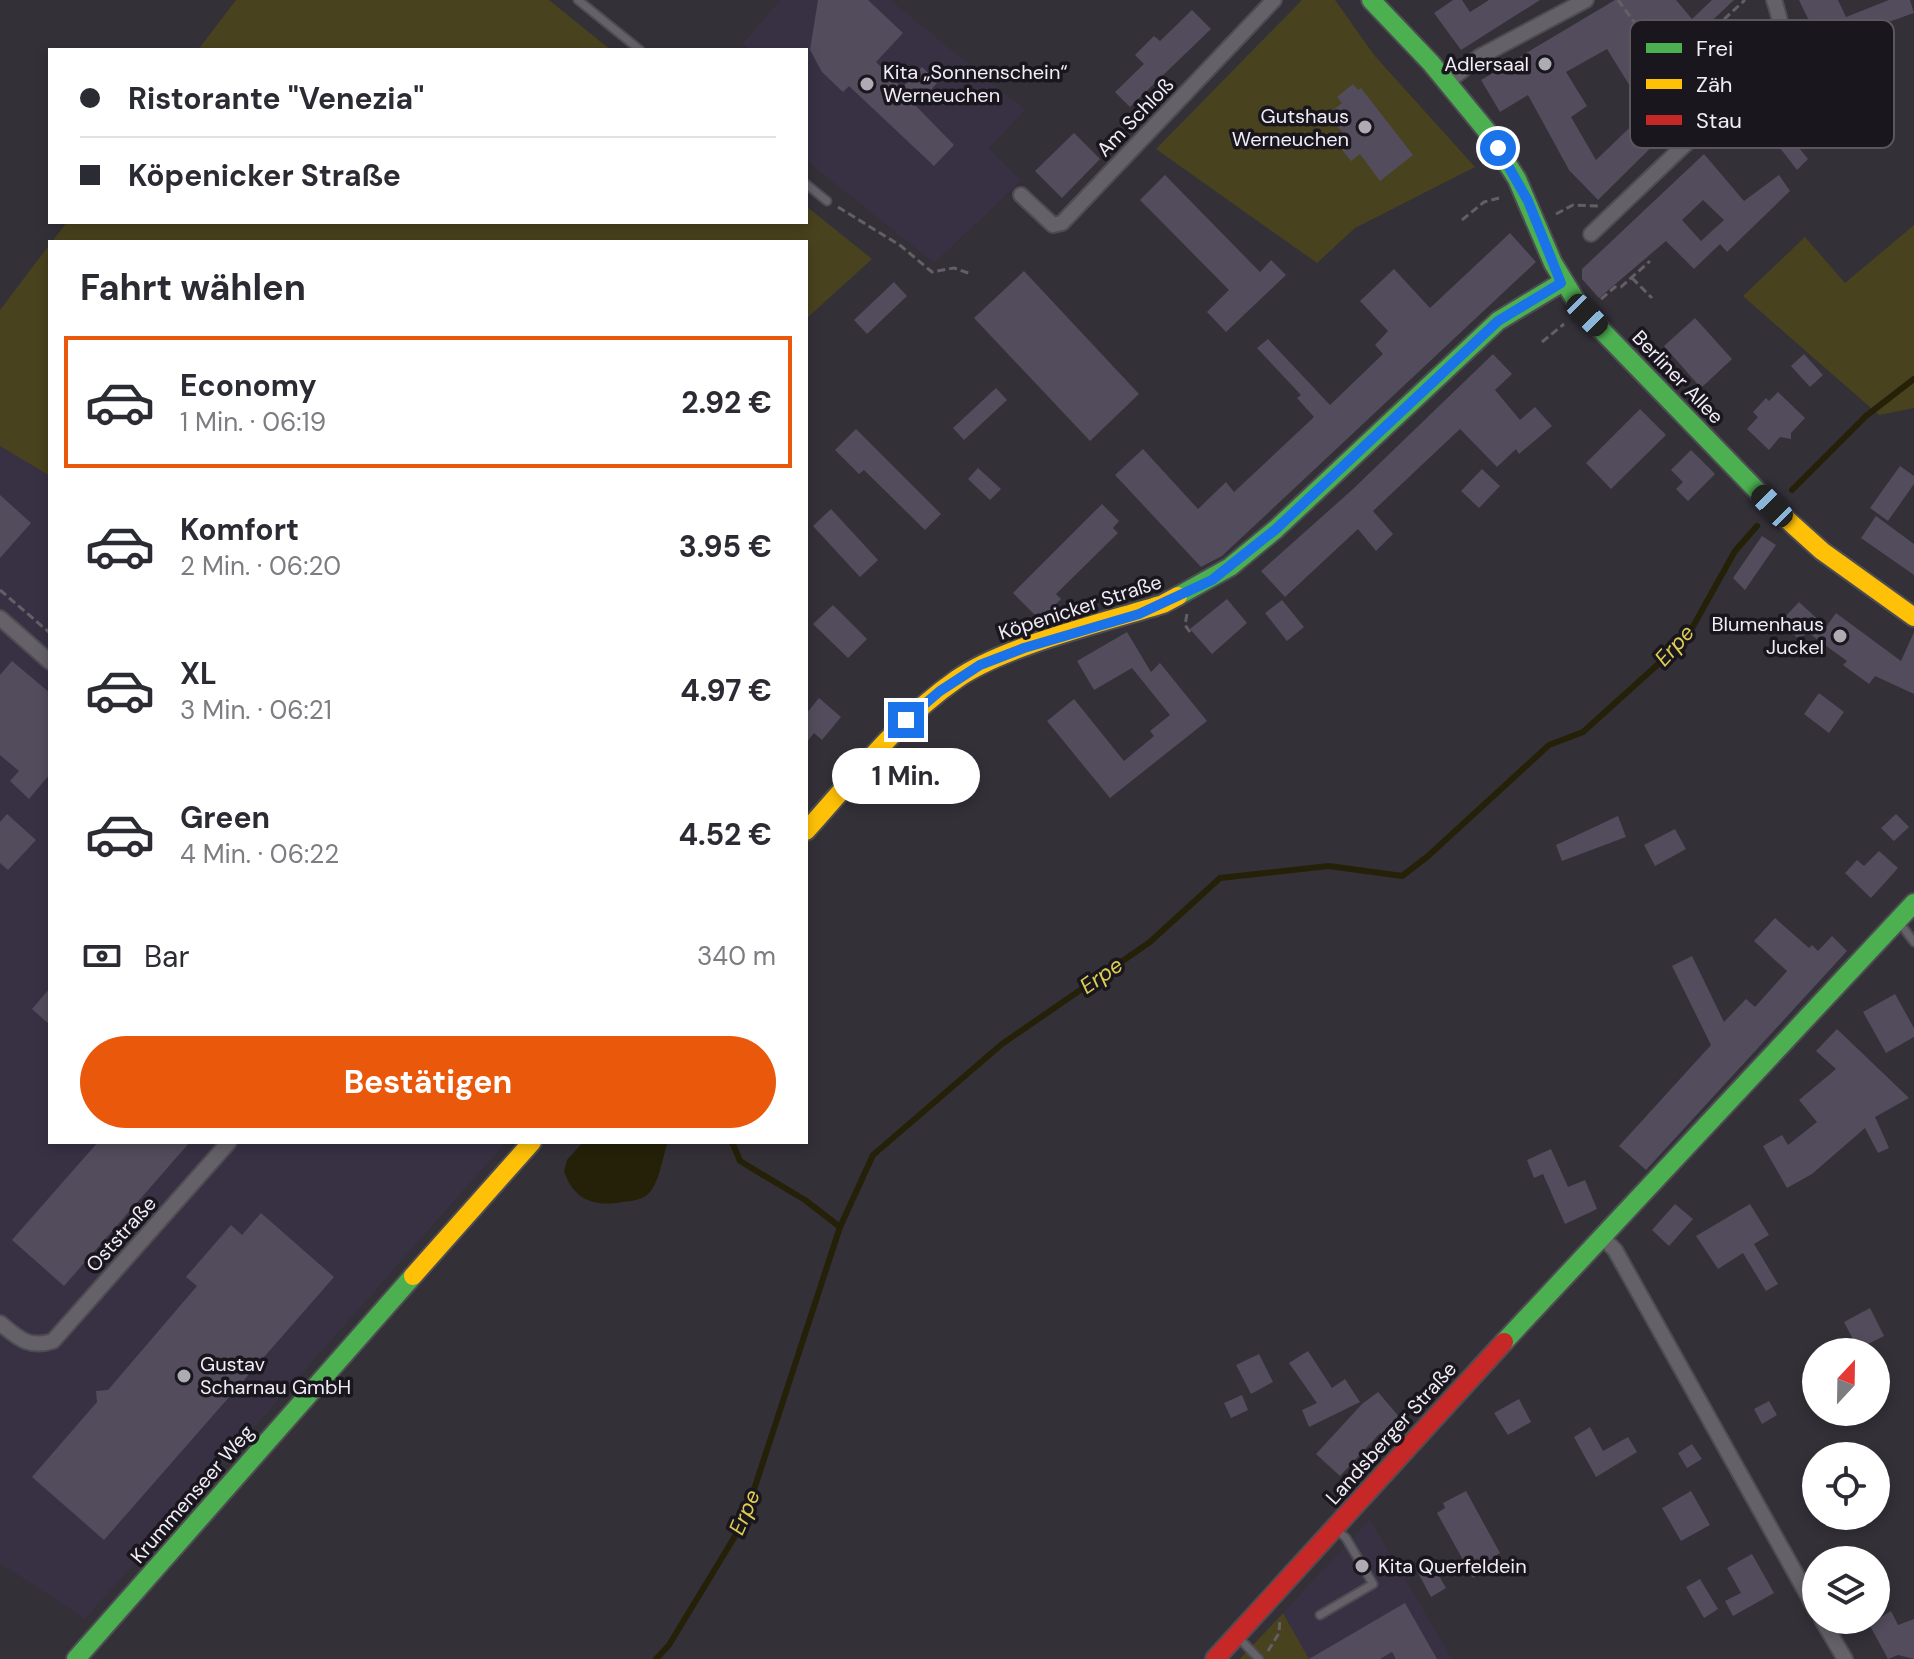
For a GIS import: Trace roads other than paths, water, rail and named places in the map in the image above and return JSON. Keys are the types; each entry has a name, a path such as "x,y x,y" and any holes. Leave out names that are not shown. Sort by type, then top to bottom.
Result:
{"street":[{"name":"Am Schloß","path":"1021,195 1053,225 1062,223 1274,0"},
{"name":"Berliner Allee","path":"1371,0 1450,80 1517,180 1561,283 1581,309 1772,506 1833,563 1914,617"},
{"path":"1450,80 1479,57 1586,0"},
{"path":"1774,0 1781,20"},
{"path":"1591,234 1682,148"},
{"name":"Köpenicker Straße","path":"808,829 899,728 958,678 1024,648 1139,614 1212,580 1230,567 1276,529 1498,321 1561,283"},
{"path":"0,619 48,660"},
{"name":"Landsberger Straße","path":"1215,1659 1914,903"},
{"name":"Oststraße","path":"0,1323 21,1342 39,1346 53,1341 227,1144"},
{"name":"Krummenseer Weg","path":"76,1659 530,1144"},
{"path":"1602,1237 1615,1250 1802,1585"},
{"path":"1830,1634 1845,1659"}],"lane":[{"path":"578,0 638,48"},
{"path":"808,186 827,201"},
{"path":"1897,920 1914,942"},
{"path":"1320,1615 1373,1584 1346,1538 1335,1529"},
{"path":"1237,1635 1259,1659"}],"waterway":[{"name":"Erpe","path":"1792,490 1866,416 1914,379"},
{"name":"Erpe","path":"656,1659 669,1645 743,1523 840,1227 873,1155 1002,1044 1150,942 1220,878 1329,866 1402,876 1427,857 1549,745 1583,732 1686,639 1735,551 1757,526"},
{"path":"733,1144 740,1161 805,1200 840,1227"}],"place":[{"name":"Adlersaal","path":"1545,64"},
{"name":"Kita „Sonnenschein“ Werneuchen","path":"867,84"},
{"name":"Gutshaus Werneuchen","path":"1365,127"},
{"name":"Blumenhaus Juckel","path":"1840,636"},
{"name":"Gustav Scharnau GmbH","path":"184,1376"},
{"name":"Kita Querfeldein","path":"1362,1566"}]}
